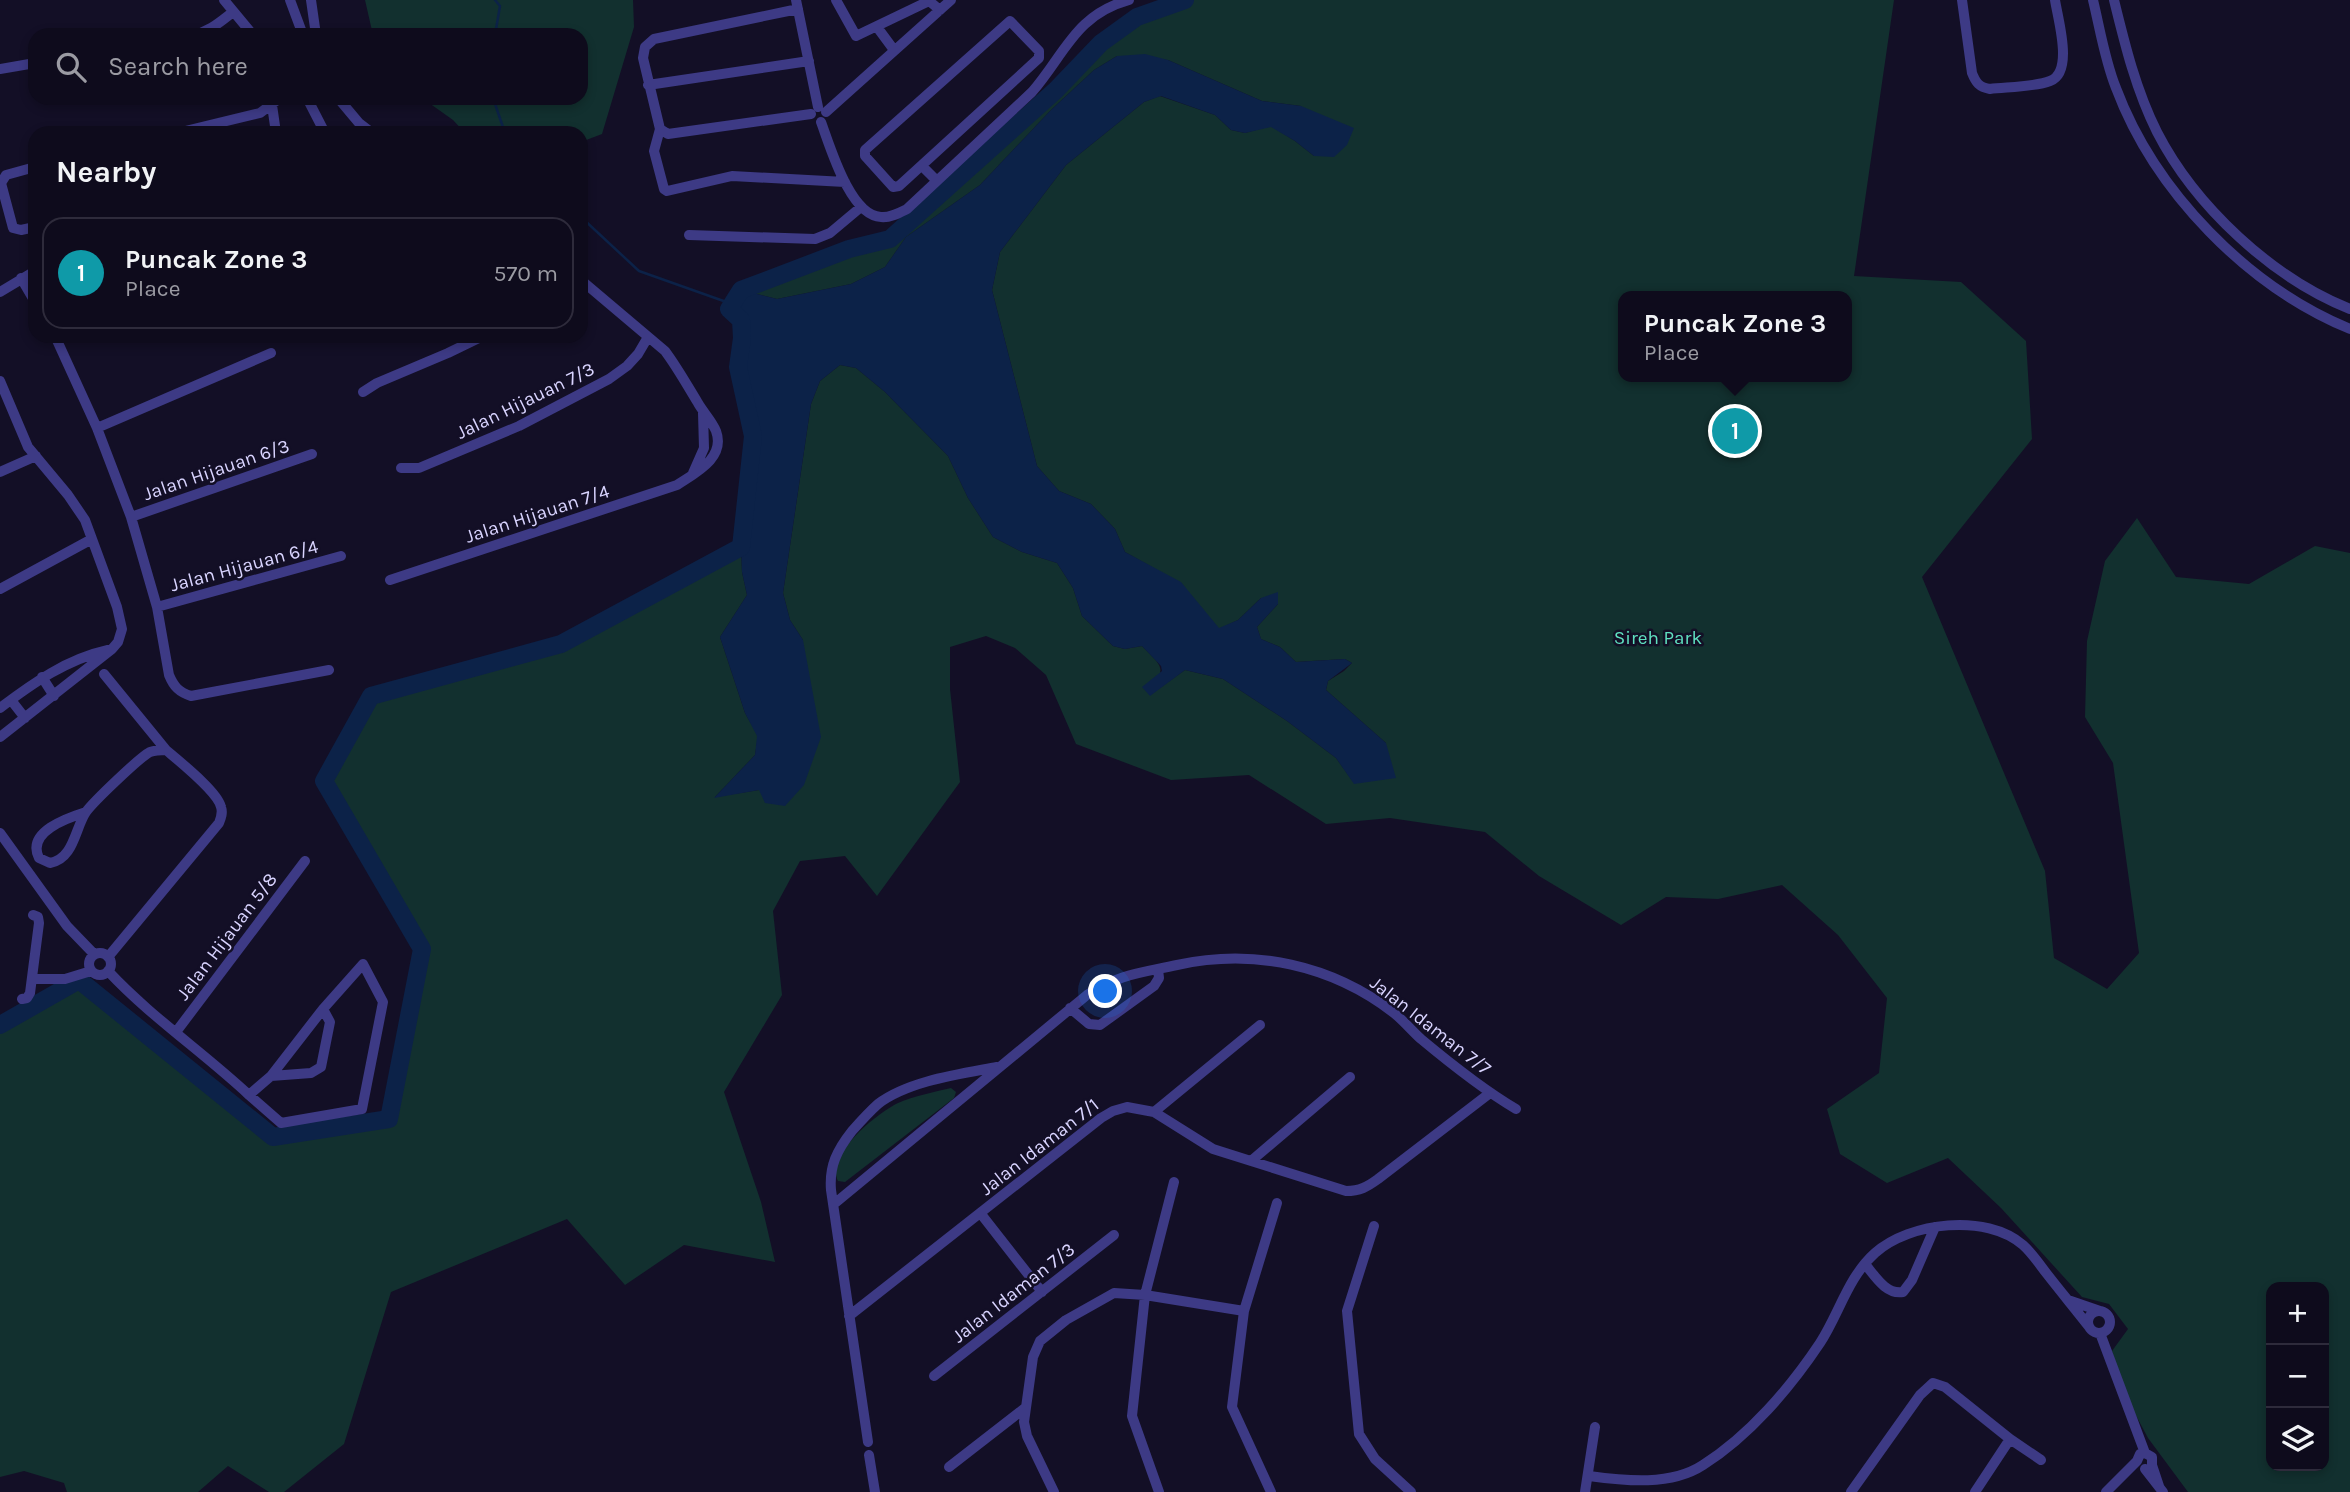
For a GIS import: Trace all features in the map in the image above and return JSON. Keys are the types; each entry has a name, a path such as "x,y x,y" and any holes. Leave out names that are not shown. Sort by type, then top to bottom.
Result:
{"street":[{"path":"224,0 247,28"},
{"path":"290,0 300,28"},
{"path":"310,0 315,28"},
{"path":"836,0 856,36 929,1 940,10"},
{"path":"660,129 668,134 836,106 951,0"},
{"path":"845,182 732,176 667,191 664,189 654,151 660,129 643,58 645,47 654,39 797,5 818,111 825,120 821,122 845,182 861,207 878,218 893,216 907,209 1024,100 1047,75 1072,35 1114,4 1129,0"},
{"path":"1962,0 1972,73 1976,83 1990,89 2049,82 2059,76 2064,62 2055,0"},
{"path":"2093,0 2116,88 2142,143 2184,201 2224,246 2250,270 2322,317 2350,329"},
{"path":"2114,0 2134,76 2157,132 2176,163 2235,234 2262,257 2290,278 2350,309"},
{"path":"212,28 233,12"},
{"path":"1010,21 1041,55 1012,85 922,166 899,186 893,187 864,153 1010,21"},
{"path":"877,27 894,50"},
{"path":"648,85 808,61"},
{"path":"0,69 28,64"},
{"path":"1012,85 1024,100"},
{"path":"206,126 260,113 272,105"},
{"path":"276,105 276,126"},
{"path":"311,105 321,126"},
{"path":"344,105 363,126"},
{"path":"922,166 937,181"},
{"path":"28,169 6,174 1,183 13,228 18,231 28,229"},
{"path":"689,235 815,239 830,233 861,207"},
{"path":"0,292 28,274"},
{"path":"21,278 28,290"},
{"path":"588,286 648,337"},
{"name":"Jalan Hijauan 7/4","path":"390,580 677,485 712,458 718,440 716,431 673,362 648,337"},
{"name":"Jalan Hijauan 7/3","path":"401,468 419,468 519,426 609,379 627,366 648,337"},
{"path":"61,343 131,517 157,607 173,684 182,693 191,696 329,670"},
{"path":"363,393 377,383 469,343"},
{"path":"97,428 271,353"},
{"path":"0,381 28,447 85,520 117,607 122,629 118,642 111,649 0,737"},
{"name":"Jalan Hijauan 6/3","path":"131,517 312,454"},
{"path":"0,472 36,456"},
{"path":"0,589 92,539"},
{"name":"Jalan Hijauan 6/4","path":"157,607 341,556"},
{"path":"0,708 42,677 88,654 111,649"},
{"path":"104,674 166,750 218,799 222,817 108,957"},
{"path":"42,677 54,696"},
{"path":"11,700 25,718"},
{"path":"86,812 76,837 61,858 50,863 39,858 36,847 48,830 60,821 86,812 147,754 166,750"},
{"path":"0,833 67,926 94,954"},
{"name":"Jalan Hijauan 5/8","path":"176,1032 305,861"},
{"path":"22,999 29,996 32,979 39,923 38,918 33,915"},
{"path":"102,953 108,957 111,964 108,971 97,975 91,971 88,964 94,954 102,953"},
{"name":"Jalan Idaman 7/7","path":"834,1204 997,1066 1105,983 1129,974 1196,961 1240,957 1297,965 1333,977 1366,994 1396,1015 1489,1093 1516,1108"},
{"path":"108,971 133,998 281,1123 362,1109 383,1003 363,964 323,1009 271,1076 249,1095"},
{"path":"1070,1008 1090,1024 1100,1025 1154,986 1159,978 1158,969"},
{"path":"32,979 65,979 91,971"},
{"path":"271,1076 311,1073 321,1067 330,1022 323,1009"},
{"path":"1154,1112 1260,1025"},
{"name":"Jalan Idaman 7/7","path":"868,1442 830,1178 832,1164 838,1150 857,1126 879,1104 894,1094 953,1075 997,1066"},
{"path":"953,1075 963,1095"},
{"path":"1251,1161 1350,1077"},
{"name":"Jalan Idaman 7/1","path":"849,1316 1113,1111 1133,1107 1154,1112 1203,1144 1353,1191 1378,1179 1489,1093"},
{"path":"1159,1492 1132,1420 1145,1295 1174,1182"},
{"path":"1271,1492 1232,1407 1244,1311 1277,1203"},
{"path":"981,1214 1042,1292"},
{"path":"1374,1226 1347,1311 1359,1434 1375,1459 1410,1492"},
{"path":"1589,1476 1610,1479 1674,1478 1702,1466 1743,1435 1785,1389 1821,1342 1848,1287 1873,1254 1890,1241 1909,1232 1935,1227 1974,1226 2000,1233 2023,1245 2090,1328 2100,1333 2144,1463 2161,1489"},
{"path":"1865,1264 1889,1289 1897,1293 1903,1292 1912,1280 1935,1227"},
{"name":"Jalan Idaman 7/3","path":"934,1376 1114,1235"},
{"path":"1054,1492 1027,1436 1024,1422 1033,1357 1040,1341 1066,1320 1114,1293 1145,1295 1244,1311"},
{"path":"2067,1300 2107,1315 2109,1328 2100,1333"},
{"path":"2090,1328 2089,1318 2094,1312 2102,1311"},
{"path":"1851,1492 1920,1395 1933,1383 1945,1387 2041,1460"},
{"path":"949,1466 1025,1408"},
{"path":"1585,1492 1595,1427"},
{"path":"1975,1492 2010,1439"},
{"path":"869,1455 874,1492"},
{"path":"2106,1492 2122,1476 2144,1463"}],"green space":[{"path":"365,0 633,0 634,27 602,134 588,139 588,126 459,126 432,105 588,105 588,28 371,28"},
{"name":"Sireh Park","path":"1185,0 1894,0 1854,276 1961,282 2026,341 2032,439 1922,577 2045,871 2054,958 2107,989 2139,953 2113,763 2085,717 2087,641 2105,561 2137,518 2176,577 2249,584 2315,546 2350,553 2350,1492 2188,1492 2148,1438 2124,1393 2112,1351 2128,1329 2109,1304 2082,1297 2001,1208 1948,1158 1887,1183 1840,1154 1827,1109 1879,1073 1887,998 1838,935 1782,885 1718,899 1666,897 1621,925 1539,876 1485,832 1390,818 1326,824 1249,775 1171,780 1076,744 1046,675 1015,648 986,636 950,647 950,689 960,782 877,896 845,856 800,861 773,911 782,995 724,1092 761,1202 775,1262 684,1245 625,1285 567,1219 391,1292 344,1444 284,1492 269,1492 228,1466 198,1492 67,1492 64,1483 24,1471 0,1477 0,1025 79,980 273,1137 389,1119 422,949 324,781 371,696 561,644 741,547 742,572 747,595 720,637 745,713 758,736 755,755 715,797 759,790 803,640 790,620 783,593 811,404 820,381 840,365 856,368 885,392 948,456 968,498 993,537 1022,552 1057,563 1073,588 1082,616 1113,646 1125,649 1142,646 1159,664 1160,673 1150,695 1185,670 1223,679 1287,721 1336,758 1354,783 1386,743 1326,690 1328,681 1352,663 1345,659 1296,662 1280,647 1261,639 1257,627 1278,604 1261,598 1238,620 1219,629 1150,566 1125,552 1115,529 1091,504 1059,491 1037,466 992,290 1000,252 1066,165 1144,102 1160,96 1215,115 1231,130 1245,133 1271,126 1314,156 1301,106 1262,101 1168,60 1117,56 1094,70 1050,111 980,185 906,237 885,267 851,284 777,299 741,290 849,249 891,239 1056,90 1101,43 1137,17"},
{"path":"951,1088 956,1092 954,1098 845,1182 838,1181 836,1171 845,1148 878,1116 898,1103"}],"water":[{"path":"1145,54 1168,60 1262,101 1301,106 1354,128 1347,145 1334,157 1314,156 1271,127 1245,133 1231,130 1215,115 1161,96 1144,102 1066,165 1000,252 992,290 1037,466 1059,491 1091,504 1115,529 1125,552 1181,582 1219,628 1238,620 1261,598 1278,592 1278,604 1257,627 1261,639 1280,647 1296,662 1345,659 1352,663 1328,681 1326,690 1386,743 1396,778 1354,784 1336,758 1287,721 1223,679 1185,670 1150,696 1142,687 1162,671 1161,666 1142,646 1125,649 1113,646 1082,616 1073,588 1057,563 1022,552 993,537 968,498 948,456 885,392 856,368 840,365 820,381 811,404 783,593 790,620 803,640 821,737 804,785 785,806 765,803 759,790 714,798 755,755 757,736 745,713 720,637 747,595 742,572 741,547 753,436 738,367 742,338 741,320 729,309 741,290 777,299 851,284 885,267 906,237 980,185 1050,111 1094,70 1117,56"}],"waterway":[{"path":"495,0 500,6 496,28"},
{"path":"0,1025 79,980 273,1137 389,1119 422,949 324,781 371,696 561,644 741,547 753,436 738,367 742,338 741,320 729,309 741,290 849,249 890,239 1056,90 1101,43 1137,17 1185,0"},
{"path":"495,105 503,126"},
{"path":"588,224 639,271 732,304"}],"place":[{"name":"Puncak Zone 3","path":"1735,431"}]}
